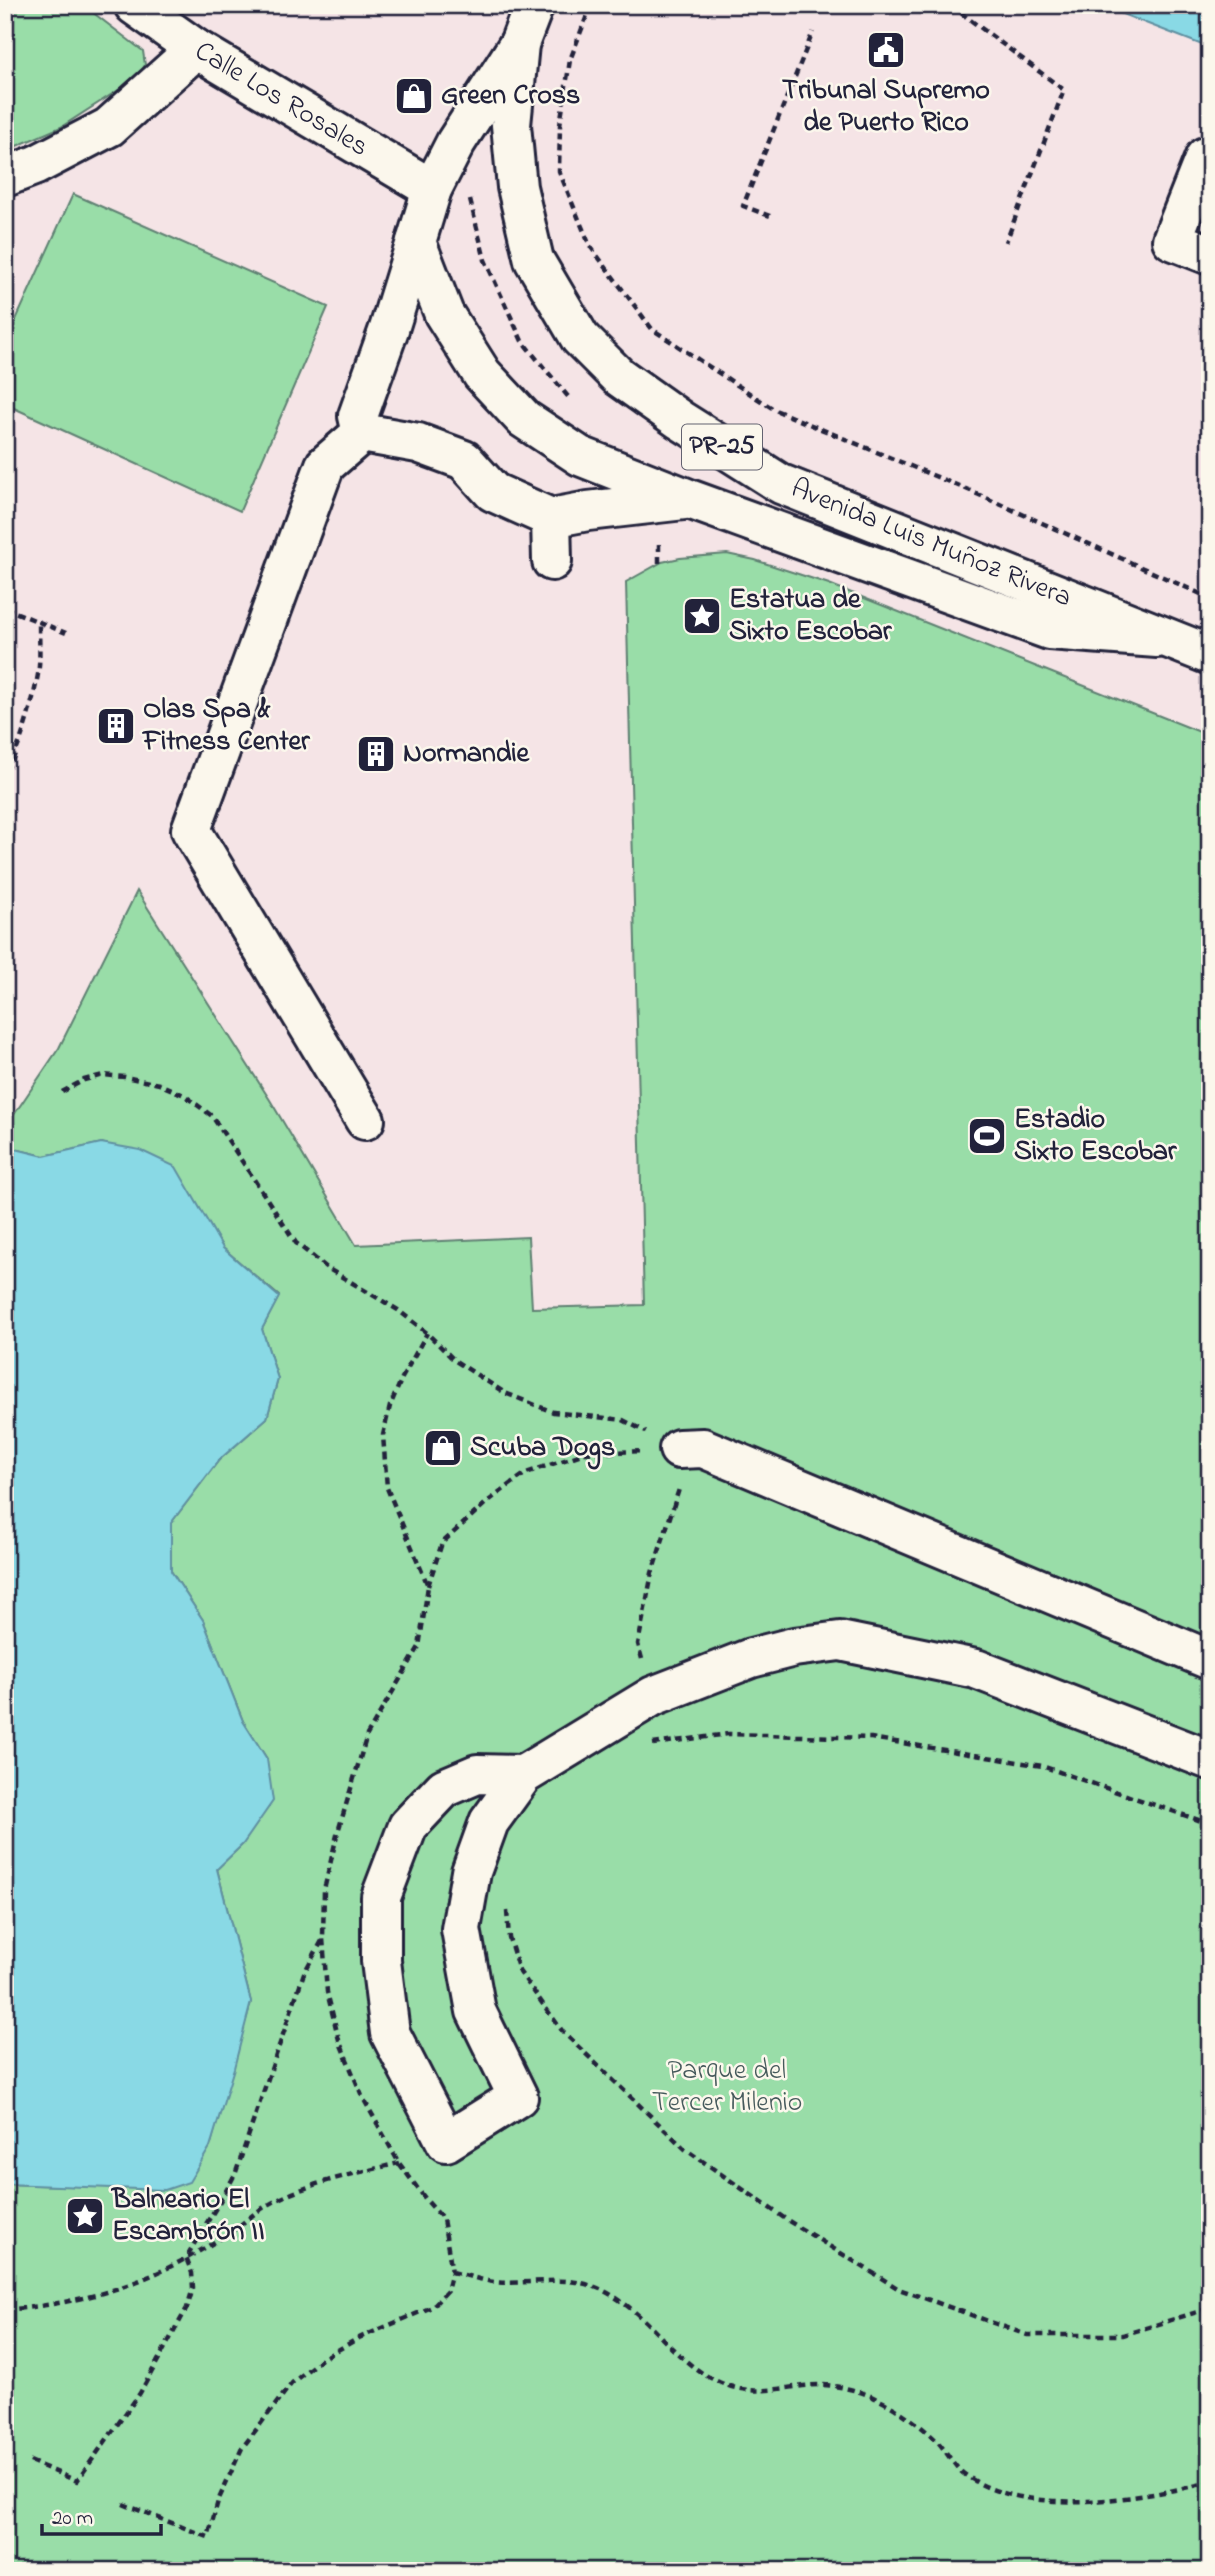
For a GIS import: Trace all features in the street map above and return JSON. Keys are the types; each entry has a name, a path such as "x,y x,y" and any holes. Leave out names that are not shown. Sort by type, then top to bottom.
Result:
{"street":[{"name":"Calle Los Rosales","path":"134,5 196,49 432,188"},
{"name":"Avenida Luis Muñoz Rivera","path":"534,5 519,44 511,125 517,187 534,260 580,338 618,376 680,420 781,484 1210,655"},
{"path":"362,433 358,416 389,329 432,188 456,142 519,44"},
{"path":"5,177 36,165 109,127 196,49"},
{"path":"1210,159 1205,157 1171,209 1172,240 1210,255"},
{"path":"415,243 444,314 482,373 524,419 580,456 689,499 1049,630 1169,639"},
{"path":"362,433 418,443 464,460 493,492 551,518 689,499"},
{"path":"362,433 325,465 191,830 365,1120"},
{"path":"551,518 552,561"},
{"path":"679,1449 703,1448 1210,1660"},
{"path":"523,1775 477,1774 444,1788 408,1826 381,1897 381,1961 390,2033 446,2142 519,2097 476,2011 461,1930 471,1872 489,1822 523,1775 653,1696 751,1658 794,1647 840,1642 976,1669 1210,1760"}],"path":[{"path":"591,5 570,60 560,125 558,171 590,246 652,329 775,410 966,489 1210,598"},
{"path":"954,5 953,7 1064,90 1006,242"},
{"path":"770,216 743,206 813,32"},
{"path":"659,540 659,564"},
{"path":"5,608 66,633"},
{"path":"5,769 12,765 39,669 39,622"},
{"path":"62,1091 84,1080 103,1075 159,1084 184,1095 212,1116 296,1242 327,1268 398,1310 427,1333 454,1360 505,1393 553,1412 623,1420 679,1449"},
{"path":"428,1587 442,1543 487,1502 526,1473 585,1454 679,1449"},
{"path":"653,1696 638,1644 652,1573 680,1488 679,1449"},
{"path":"649,1745 727,1734 871,1738 1042,1766 1210,1824"},
{"path":"506,1904 509,1938 519,1971 563,2032 685,2149 787,2220 899,2289 1027,2335 1123,2335 1210,2308"},
{"path":"186,2258 236,2172 304,1973 323,1938"},
{"path":"5,2311 65,2304 127,2287 186,2258 230,2233 263,2208 299,2191 399,2163"},
{"path":"30,2460 77,2481 139,2393 187,2308 193,2288 192,2273 186,2258"},
{"path":"123,2504 208,2537 218,2501 242,2448 292,2383 320,2360 359,2338 432,2307 447,2291 452,2272 492,2282 551,2279 581,2282 606,2292 632,2308 682,2360 710,2379 732,2387 762,2392 833,2386 873,2397 901,2412 937,2441 964,2475 989,2489 1034,2500 1106,2500 1165,2493 1210,2482"}],"green space":[{"path":"5,5 83,5 143,51 145,65 137,78 61,127 5,151"},
{"path":"73,194 328,307 240,511 5,404 5,344"},
{"name":"Parque del Tercer Milenio","path":"727,554 755,560 829,584 1210,736 1210,2571 5,2571 5,2184 70,2186 210,2147 251,2002 217,1869 243,1844 267,1759 243,1721 203,1620 171,1571 171,1523 219,1460 267,1418 278,1379 262,1329 279,1296 223,1248 175,1167 102,1143 44,1156 7,1147 5,1128 59,1048 137,891 270,1100 356,1245 528,1237 532,1308 644,1305 626,582 662,562"}],"water":[{"path":"1099,5 1210,5 1210,48"},
{"path":"5,1139 7,1147 44,1156 101,1143 140,1150 176,1167 223,1248 279,1297 262,1329 278,1379 267,1418 219,1460 171,1523 171,1571 203,1620 243,1721 267,1759 273,1801 243,1844 217,1869 251,2002 210,2147 189,2182 165,2190 5,2184"}],"place":[{"name":"Tribunal Supremo de Puerto Rico","path":"886,50"},
{"name":"Green Cross","path":"414,96"},
{"name":"Estatua de Sixto Escobar","path":"702,616"},
{"name":"Olas Spa & Fitness Center","path":"116,726"},
{"name":"Normandie","path":"376,754"},
{"name":"Estadio Sixto Escobar","path":"987,1136"},
{"name":"Scuba Dogs","path":"443,1448"},
{"name":"Balneario El Escambrón II","path":"85,2216"}]}
